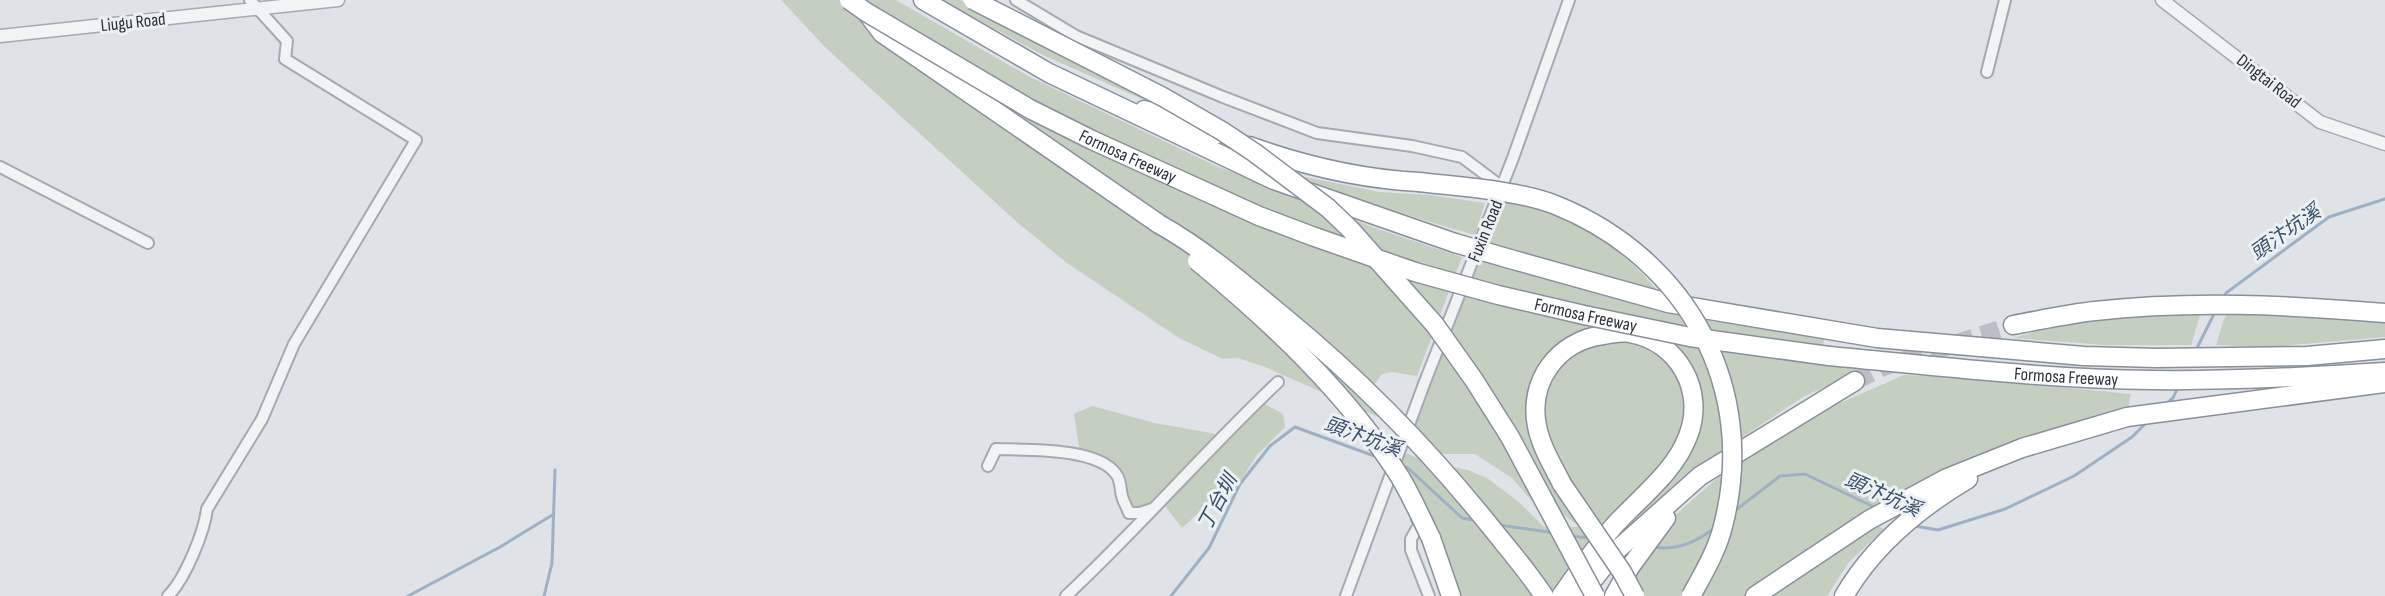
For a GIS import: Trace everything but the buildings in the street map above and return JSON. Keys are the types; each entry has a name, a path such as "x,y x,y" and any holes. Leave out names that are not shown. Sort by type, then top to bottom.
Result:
{"highway":[{"name":"Formosa Freeway","path":"849,0 1030,109 1259,216 1415,272 1498,295 1689,337 1829,356 2015,372 2151,380 2228,380 2385,372"},
{"name":"Formosa Freeway","path":"923,0 1049,73 1274,180 1455,243 1668,303 1877,338 2084,356 2157,358 2307,356 2385,349"},
{"path":"974,0 1163,97 1222,130 1328,208 1350,229 1435,325 1474,380 1510,436 1595,596"},
{"path":"866,12 882,33 1159,224 1192,243 1319,346 1401,423 1454,480 1544,596"},
{"path":"1112,103 1162,114 1296,163 1378,180 1419,182 1515,195 1555,204 1586,219 1639,254 1675,291 1694,319 1711,353 1725,391 1729,410 1732,450 1730,490 1723,527 1691,596"},
{"path":"1159,224 1173,241 1277,331 1333,390 1364,428 1400,478 1431,538 1451,596"},
{"path":"2013,325 2097,311 2195,305 2306,306 2385,313"},
{"path":"1562,596 1603,540 1671,465 1688,438 1695,414 1693,391 1688,377 1671,354 1643,336 1628,332 1595,336 1575,342 1553,360 1538,386 1536,407 1537,426 1552,466 1562,484 1622,572 1635,596"},
{"path":"1580,596 1635,545 1657,528 1694,489 1748,445 1856,381"},
{"path":"1755,596 1869,520 1947,478 2022,448 2127,417 2385,383"},
{"path":"1844,596 1876,553 1909,520 1966,480 2022,448"},
{"path":"1614,596 1635,545"}],"street":[{"name":"Liugu Road","path":"0,36 254,4 338,0"},
{"path":"1016,0 1076,36 1222,98 1317,133 1412,146 1462,157 1502,187"},
{"name":"Fuxin Road","path":"1346,596 1424,384 1502,187 1569,0"},
{"path":"1987,72 2005,0"},
{"name":"Dingtai Road","path":"2162,0 2320,122 2385,144"},
{"path":"168,596 184,573 205,523 207,509 262,419 294,345 417,140 285,59 287,41 254,4"},
{"path":"0,167 148,243"},
{"path":"1066,596 1105,559 1230,426 1278,382"},
{"path":"988,466 996,448 1071,453 1105,465 1116,473 1129,513 1140,513 1153,508"},
{"path":"1394,468 1415,510 1419,525 1412,539 1411,550 1429,596"}],"green space":[{"path":"781,0 896,0 1028,76 1214,165 1375,228 1462,257 1417,376 1392,372 1382,374 1365,397 1394,424 1265,367 1238,358 1223,359 1179,338 1067,263 1018,223 826,48"},
{"path":"941,0 960,0 1187,116 1151,103 1045,56"},
{"path":"1295,175 1380,192 1430,195 1485,203 1475,235 1384,208"},
{"path":"1502,202 1539,209 1590,232 1635,266 1660,294 1501,265 1570,286 1706,320 1824,339 1820,365 1866,368 1803,397 1708,460 1595,567 1564,577 1550,596 1458,596 1399,471 1403,452 1431,463 1468,470 1487,478 1520,503 1544,527 1580,527 1560,512 1531,500 1512,478 1475,454 1435,454 1408,445 1474,266"},
{"path":"2201,312 2191,345 2104,345 2013,338 2095,318"},
{"path":"2229,312 2385,320 2385,337 2270,347 2216,345 2224,319"},
{"path":"1904,375 1965,378 2131,394 2128,409 2043,431 1971,459 1860,515 1884,529 1849,562 1827,596 1621,596 1672,518 1740,458 1831,407"},
{"path":"1265,404 1283,414 1285,427 1257,455 1225,505 1211,501 1182,528 1163,503"},
{"path":"1092,406 1155,423 1216,434 1152,505 1139,511 1130,506 1125,482 1117,469 1080,453 1074,414"}],"waterway":[{"name":"頭汴坑溪","path":"2223,299 2226,293 2329,217 2385,199"},
{"name":"頭汴坑溪","path":"2195,352 2215,312"},
{"name":"頭汴坑溪","path":"2166,404 2173,398 2178,387"},
{"name":"頭汴坑溪","path":"1915,526 1938,530 2005,509 2074,476 2132,437 2148,421"},
{"name":"丁台圳","path":"1171,596 1209,548 1240,484 1270,446 1295,427 1377,457"},
{"name":"頭汴坑溪","path":"1402,466 1408,468 1462,518 1478,521"},
{"path":"544,596 552,563 555,470"},
{"name":"頭汴坑溪","path":"1732,513 1780,476 1805,474 1876,508"},
{"path":"408,596 500,547 554,514"},
{"name":"頭汴坑溪","path":"1499,525 1555,533"},
{"name":"頭汴坑溪","path":"1653,547 1671,548 1686,544 1716,527"},
{"name":"頭汴坑溪","path":"1570,536 1590,538"}],"tunnel":[{"path":"1855,381 1883,367 2013,325"}]}
